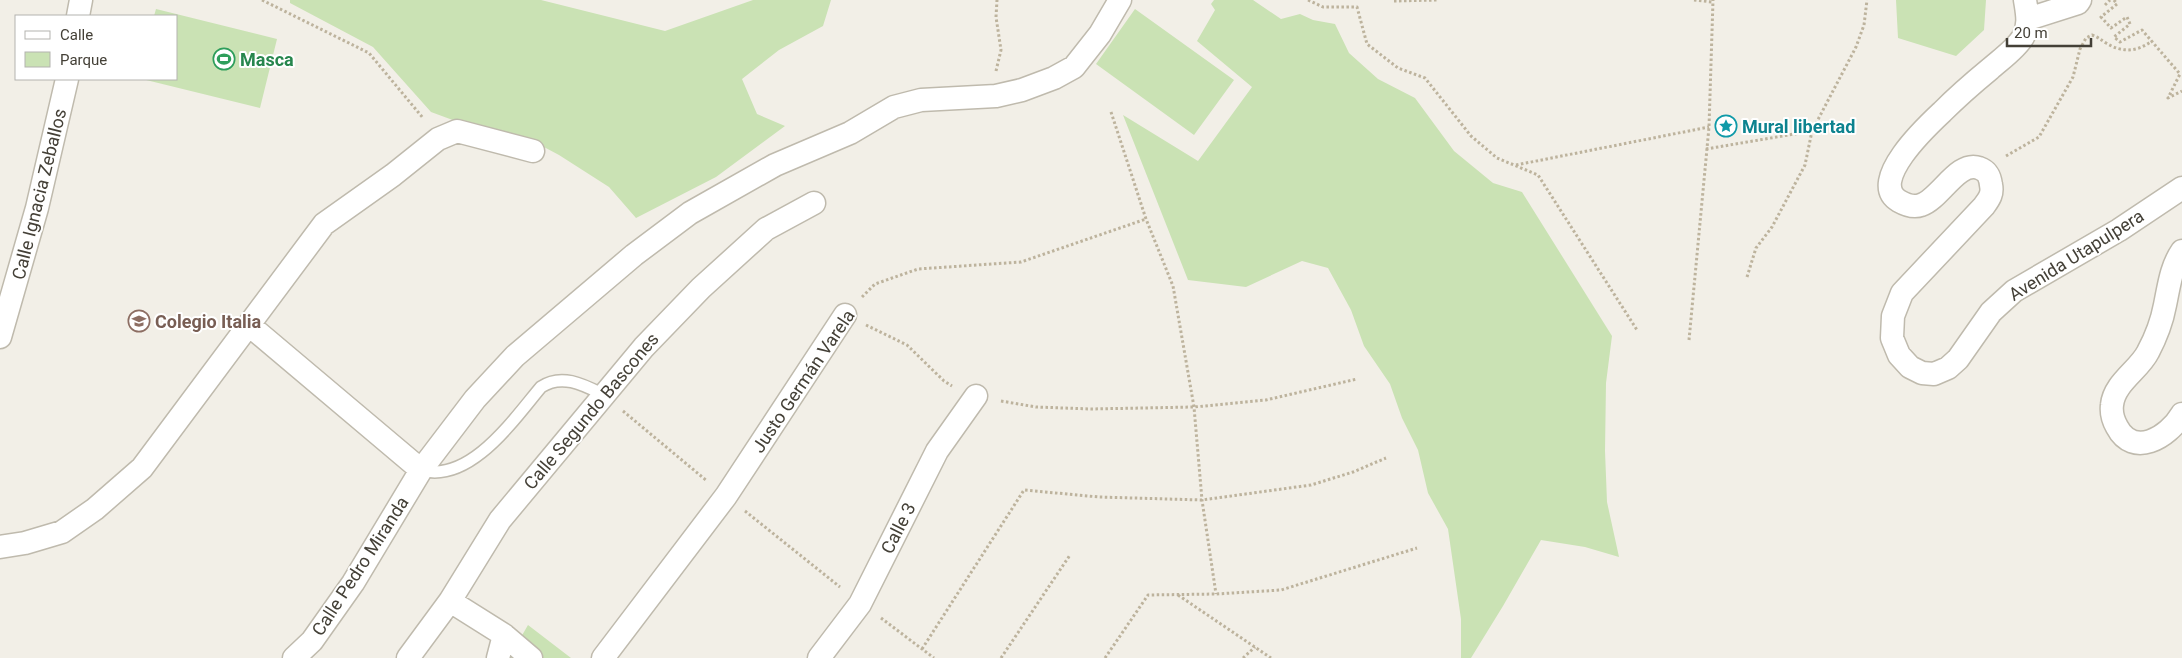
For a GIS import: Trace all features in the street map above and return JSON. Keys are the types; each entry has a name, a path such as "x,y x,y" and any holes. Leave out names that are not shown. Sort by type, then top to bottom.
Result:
{"street":[{"path":"78,15 81,0"},
{"name":"Calle Pedro Miranda","path":"294,658 312,641 353,583 420,470 475,399 515,356 634,255 690,213 775,164 850,133 894,107 922,100 996,96 1022,90 1054,78 1074,66 1100,34 1120,0"},
{"path":"1984,170 1976,166 1966,168 1922,205 1905,205 1896,200 1891,191 1890,182 1900,157 1918,136 1962,92 2023,38 2027,9 2078,2 2080,0"},
{"name":"Calle Ignacia Zeballos","path":"0,337 9,276 37,208 67,80"},
{"path":"0,548 62,532 96,509 142,468 324,224 438,139 457,131 533,151"},
{"name":"Avenida Utapulpera","path":"1984,170 1990,177 1992,189 1990,198 1902,293 1893,316 1892,338 1899,355 1910,367 1922,372 1934,374 1948,368 1958,359 1991,312 2014,291 2119,230 2182,188"},
{"name":"Calle Segundo Bascones","path":"408,658 450,601 500,520 644,347 700,288 766,229 814,203"},
{"path":"2182,251 2176,259 2168,285 2159,329 2148,353 2119,387 2112,403 2113,419 2120,434 2130,442 2138,444 2150,442 2164,434 2182,414"},
{"name":"Justo Germán Varela","path":"603,658 726,496 845,315"},
{"path":"249,325 420,470"},
{"name":"Calle 3","path":"819,658 860,604 937,451 976,396"},
{"path":"450,601 504,635 531,658"},
{"path":"498,658 504,635"}],"lane":[{"path":"420,470 432,473 444,472 459,466 476,455 500,437 541,387 549,382 564,380 582,384 604,395"}],"path":[{"path":"262,0 369,53 438,139"},
{"path":"996,96 996,69 1001,50 996,17 997,0"},
{"path":"1308,0 1323,7 1357,7 1367,44 1398,68 1426,78 1471,136 1497,158 1538,175 1637,330"},
{"path":"1394,0 1437,0"},
{"path":"1689,340 1709,127 1713,1 1694,0"},
{"path":"1747,277 1756,248 1772,227 1805,165 1812,131 1856,47 1864,25 1867,0"},
{"path":"2114,0 2117,4 2101,17 2111,28 2127,17 2130,24 2114,37 2120,42 2142,30 2180,74 2168,98 2182,91"},
{"path":"1984,170 2040,137 2073,77 2080,49 2086,38 2092,34 2116,48 2127,51 2141,49 2152,42"},
{"path":"1111,112 1146,219 1173,286 1194,407 1202,500 1216,594"},
{"path":"1514,165 1709,127"},
{"path":"1706,149 1812,131"},
{"name":"Justo Germán Varela","path":"845,315 875,284 918,269 1020,262 1146,219"},
{"path":"845,315 907,345 944,381 961,391 976,396 1036,407 1091,409 1194,407 1266,400 1357,380"},
{"path":"604,395 860,604 934,658"},
{"path":"922,649 1024,490 1099,497 1202,500 1311,485 1353,472 1386,458"},
{"path":"1105,658 1148,595 1216,594 1281,590 1417,548"},
{"path":"1001,658 1070,555"},
{"path":"1178,595 1271,658"},
{"path":"1243,658 1255,647"}],"green space":[{"path":"290,0 541,0 665,31 753,0 831,0 823,26 779,50 742,79 757,114 785,126 716,177 636,218 609,187 559,155 527,138 496,136 431,112 373,47 290,3"},
{"path":"1214,0 1253,0 1281,19 1300,14 1313,20 1335,24 1349,53 1378,79 1415,98 1454,151 1493,183 1522,192 1612,336 1606,383 1605,451 1607,502 1619,557 1585,547 1541,540 1471,658 1461,658 1461,619 1448,529 1428,493 1418,450 1402,418 1390,384 1364,346 1351,310 1328,268 1302,261 1246,287 1188,280 1123,115 1198,161 1252,87 1197,41 1215,10 1211,4"},
{"path":"1896,0 1986,0 1984,30 1956,56 1898,38"},
{"name":"Masca","path":"156,9 277,39 260,108 146,80 178,80 178,15 154,15"},
{"path":"1135,9 1234,80 1194,135 1096,64"},
{"path":"528,625 571,658 509,658"}],"place":[{"name":"Masca","path":"224,59"},
{"name":"Mural libertad","path":"1726,126"},
{"name":"Colegio Italia","path":"139,321"}]}
